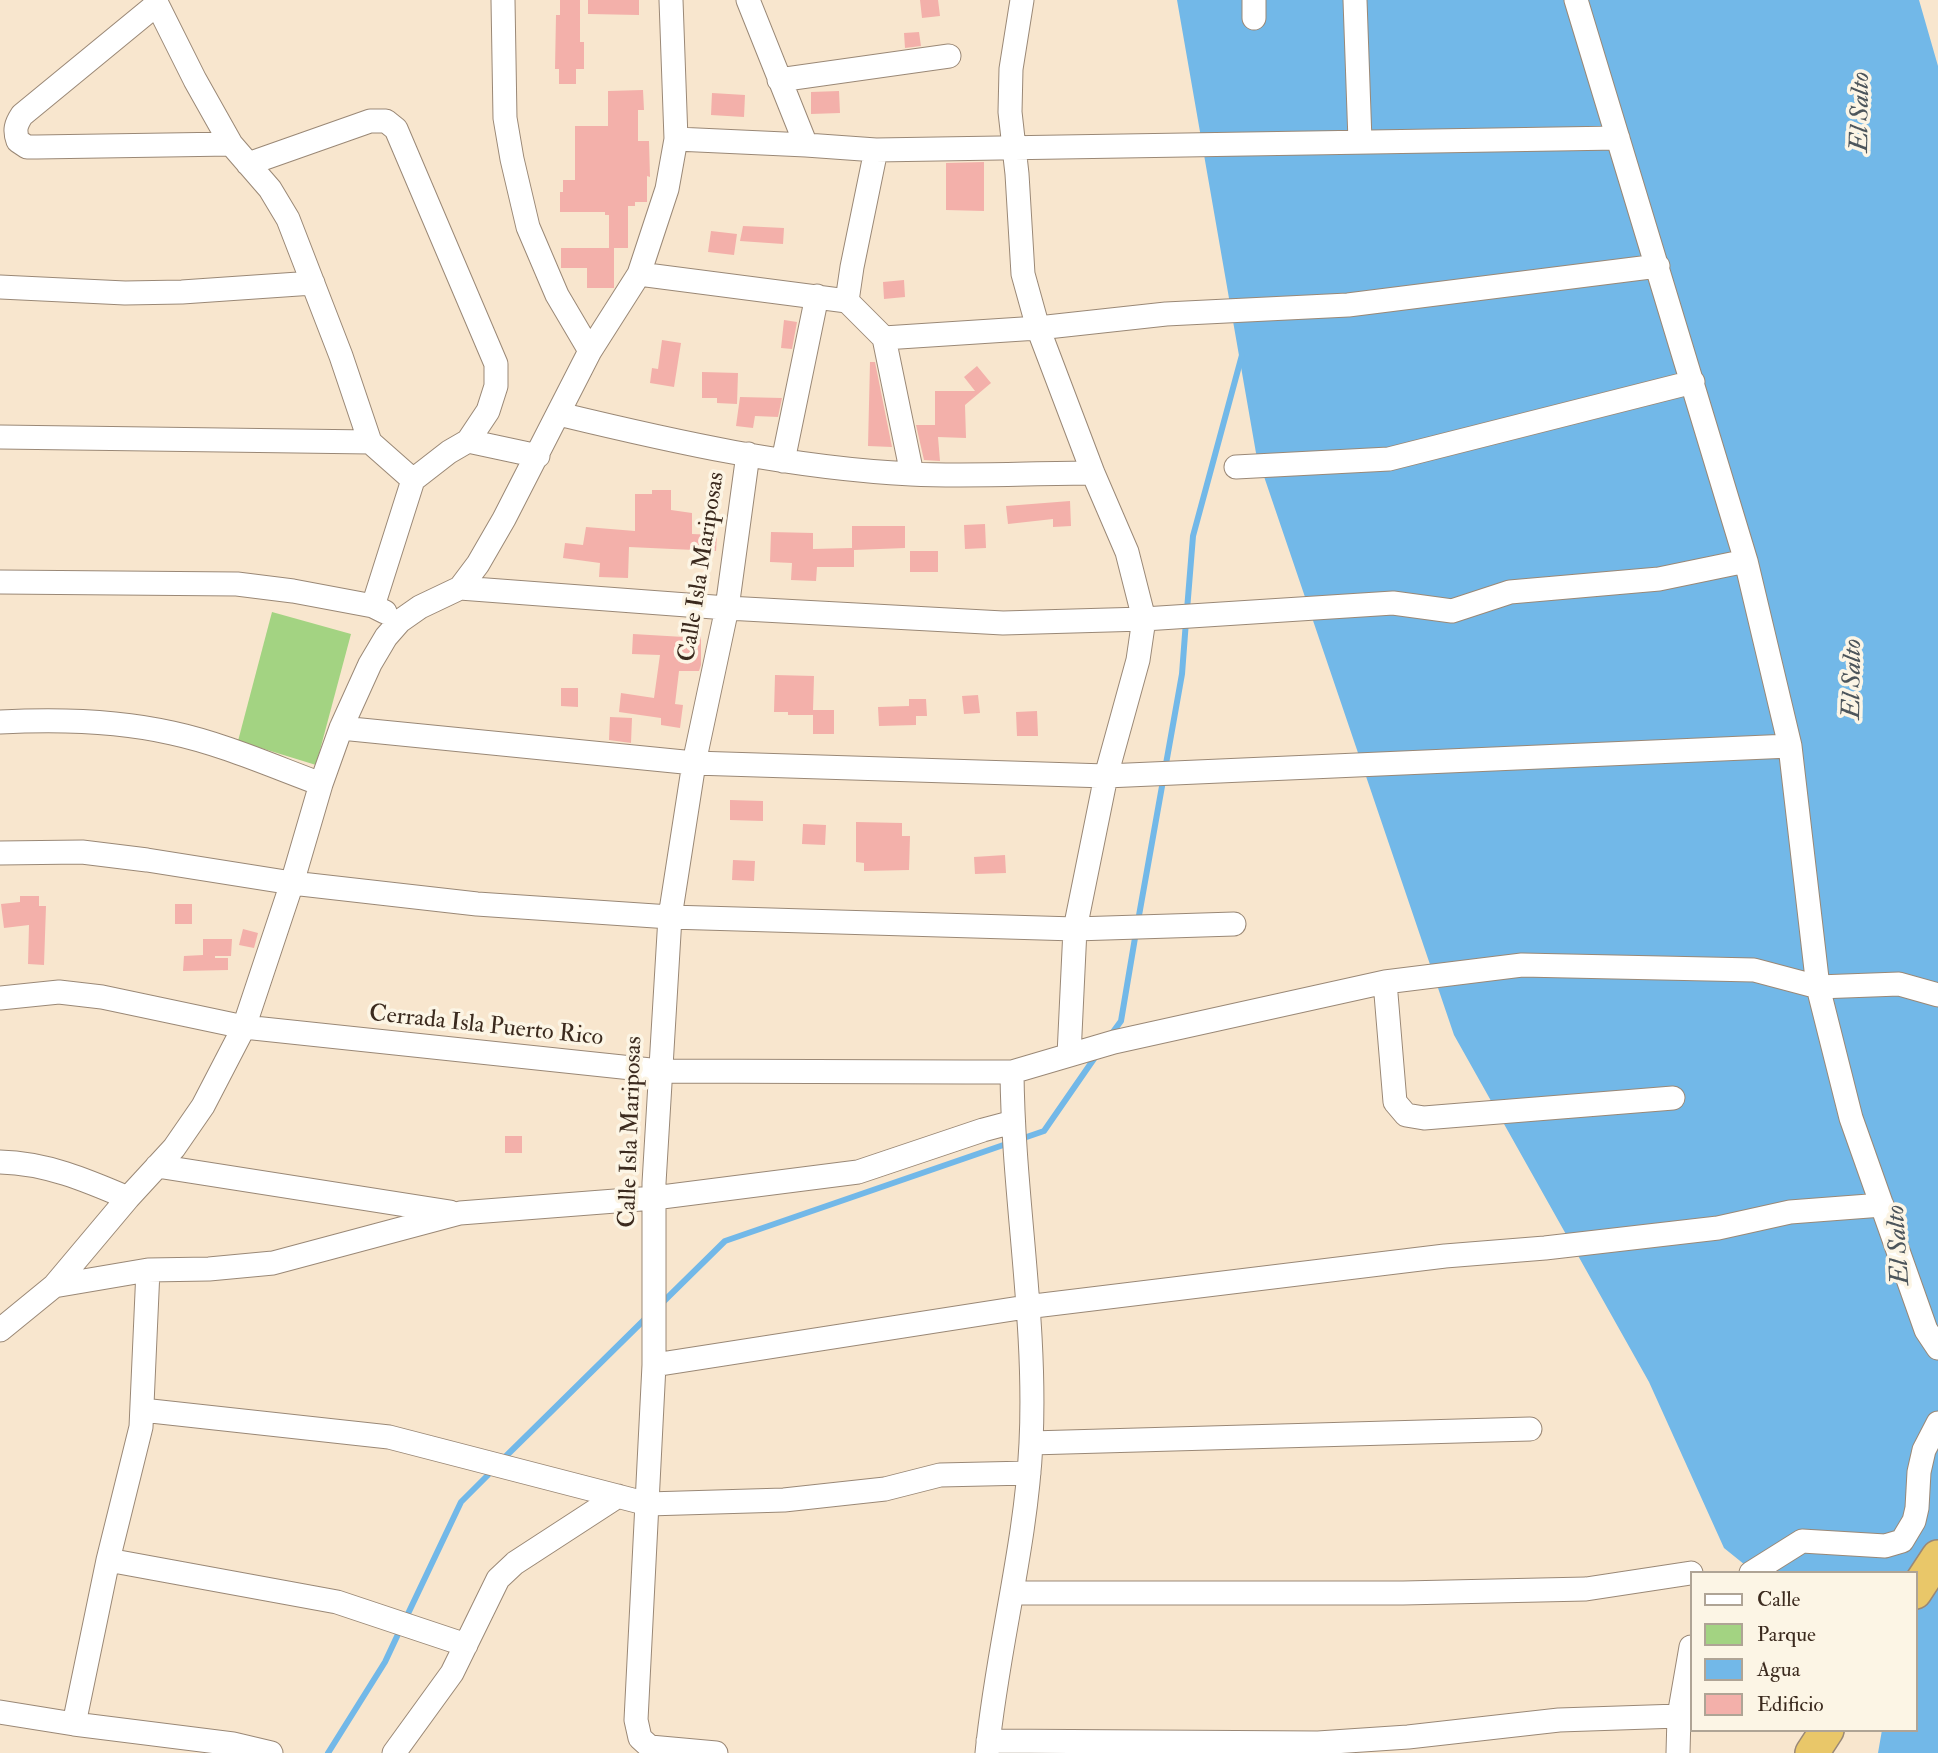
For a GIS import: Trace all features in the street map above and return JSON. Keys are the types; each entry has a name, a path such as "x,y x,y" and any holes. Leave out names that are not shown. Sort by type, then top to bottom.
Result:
{"highway":[{"path":"1917,1589 1938,1557"},
{"path":"1812,1753 1826,1732"}],"street":[{"path":"503,0 505,118 528,228 557,295 590,352"},
{"path":"0,1330 54,1286 128,1198 174,1149 204,1106 244,1027 292,883 321,784 341,728 370,664 400,621 420,607 460,588 478,564 505,519 590,352 639,274 667,189 676,139 671,0"},
{"path":"748,0 806,145"},
{"path":"1022,0 1011,69 1010,112 1023,274 1038,328 1093,473 1127,552 1144,619 1138,660 1106,776 1075,929 1069,1055"},
{"path":"1355,0 1360,141"},
{"path":"1576,0 1746,561 1790,746 1818,987 1851,1118 1926,1330 1938,1348"},
{"path":"231,144 27,147 18,141 15,133 16,124 22,114 156,2 231,144 270,189 288,219 370,442 413,480"},
{"path":"779,80 949,56"},
{"path":"248,164 370,121 386,121 396,130 496,365 496,386 488,411 468,441 413,480 373,606"},
{"path":"676,139 876,150 1618,138"},
{"path":"847,301 876,150"},
{"path":"884,338 1038,328 1166,314 1348,305 1658,266"},
{"path":"639,274 847,301 884,338 912,474"},
{"path":"0,287 170,293 313,283"},
{"path":"783,461 817,296"},
{"path":"1236,467 1389,459 1693,382"},
{"path":"559,414 692,446 783,461 912,474 1093,473"},
{"path":"0,437 370,442"},
{"path":"468,441 538,456"},
{"name":"Calle Isla Mariposas","path":"716,1753 650,1747 640,1738 636,1720 654,1365 654,1198 670,917 694,764 727,608 748,454"},
{"path":"460,588 727,608 1003,623 1144,619 1393,603 1452,611 1510,592 1659,579 1746,561"},
{"path":"0,582 237,584 373,606 400,621"},
{"path":"0,722 111,722 174,733 321,784"},
{"path":"341,728 694,764 1106,776 1790,746"},
{"path":"0,853 82,852 292,883 477,904 670,917 1075,929 1234,924"},
{"name":"Cerrada Isla Puerto Rico","path":"0,998 59,992 102,997 244,1027 660,1071 1012,1072 1114,1042 1385,982 1522,965 1754,970 1818,987 1899,984 1938,995"},
{"path":"1385,982 1395,1102 1406,1115 1424,1118 1672,1098"},
{"path":"1012,1072 1026,1307 1033,1365 1031,1443 1012,1593 987,1747 1318,1742 1408,1737 1559,1720 1679,1716"},
{"path":"54,1286 148,1270 209,1269 273,1263 460,1213 654,1198 858,1172 1013,1122"},
{"path":"0,1162 40,1165 70,1174 128,1198"},
{"path":"157,1166 460,1213"},
{"path":"654,1365 1026,1307 1433,1258 1718,1228 1790,1212 1882,1205"},
{"path":"74,1724 108,1560 141,1427 148,1270"},
{"path":"142,1410 389,1437 648,1504 784,1500 885,1489 940,1475 1029,1473"},
{"path":"1754,1571 1802,1541 1885,1546 1902,1541 1914,1521 1924,1450 1938,1423"},
{"path":"1031,1443 1530,1429"},
{"path":"394,1753 452,1673 498,1579 515,1563 618,1496"},
{"path":"108,1560 337,1602 466,1645"},
{"path":"1012,1593 1404,1593 1586,1589 1689,1574"},
{"path":"1678,1753 1679,1716 1689,1658"},
{"path":"0,1712 233,1744 271,1753"}],"green space":[{"path":"272,612 351,634 316,765 238,741"}],"water":[{"name":"El Salto","path":"1177,0 1919,0 1938,66 1938,1753 1878,1753 1882,1732 1917,1732 1917,1571 1753,1571 1724,1548 1649,1382 1454,1035 1256,453"}],"building":[{"path":"560,0 580,0 580,42 584,42 584,69 576,69 576,84 559,84 559,69 555,69 556,15 560,15"},
{"path":"588,0 639,0 639,15 588,14"},
{"path":"920,0 938,0 940,16 922,18"},
{"path":"919,32 921,46 905,48 904,33"},
{"path":"643,90 644,110 638,110 638,141 649,141 650,177 647,176 647,202 635,202 635,206 628,206 628,248 614,248 614,288 587,288 587,268 561,268 561,248 609,248 609,215 605,215 605,212 560,212 563,180 575,180 575,126 608,126 608,91"},
{"path":"839,91 840,113 811,114 811,92"},
{"path":"712,93 745,95 744,117 711,115"},
{"path":"984,162 984,211 946,210 946,163"},
{"path":"743,226 784,228 783,244 740,241"},
{"path":"711,231 737,234 734,255 708,252"},
{"path":"904,280 905,297 884,299 883,282"},
{"path":"784,320 797,322 792,349 781,348"},
{"path":"662,340 681,343 674,387 650,383 652,368 658,369"},
{"path":"870,362 875,362 892,447 868,446"},
{"path":"977,366 991,383 965,405 966,438 938,437 940,461 924,460 916,425 935,425 935,391 975,391 964,377"},
{"path":"702,372 738,373 737,404 717,403 717,398 702,398"},
{"path":"740,397 782,398 778,417 755,416 753,428 736,426"},
{"path":"652,490 671,490 671,510 692,513 692,534 717,535 716,551 629,547 628,578 599,577 600,563 563,558 565,543 583,545 586,527 635,531 635,494 652,494"},
{"path":"1070,501 1071,526 1053,527 1053,519 1008,524 1006,506"},
{"path":"985,524 986,548 965,549 964,525"},
{"path":"852,526 905,526 905,548 854,550 854,567 817,567 816,581 791,580 792,563 770,562 771,532 813,533 813,549 852,548"},
{"path":"910,551 938,551 938,572 910,572"},
{"path":"684,629 701,630 701,665 699,671 679,671 675,704 683,705 680,728 661,725 661,718 619,712 621,693 654,698 660,655 632,654 633,634 684,637"},
{"path":"775,675 814,676 813,710 834,710 834,734 813,734 813,715 774,712"},
{"path":"561,688 578,688 578,707 561,706"},
{"path":"978,695 980,713 964,714 962,696"},
{"path":"909,699 926,699 927,716 916,716 916,725 879,726 878,707 909,706"},
{"path":"1037,711 1038,736 1017,736 1016,712"},
{"path":"610,717 632,718 631,743 609,740"},
{"path":"730,800 763,801 763,821 730,820"},
{"path":"856,822 902,823 902,836 910,836 909,870 864,871 864,863 856,862"},
{"path":"803,824 826,825 825,845 802,844"},
{"path":"1005,855 1006,873 975,874 974,857"},
{"path":"733,860 755,861 754,881 732,880"},
{"path":"20,896 39,896 39,906 46,906 44,965 28,964 29,925 4,928 1,904 20,902"},
{"path":"175,904 192,904 192,924 175,924"},
{"path":"243,929 258,933 254,948 239,945"},
{"path":"203,939 232,939 231,956 215,956 228,958 228,970 183,971 184,956 203,955"},
{"path":"505,1136 522,1136 522,1153 505,1153"}],"waterway":[{"path":"1187,610 1193,536 1242,355"},
{"path":"1138,921 1182,674 1186,621"},
{"path":"1110,1036 1121,1021 1136,932"},
{"path":"662,1303 725,1241 1044,1131 1098,1053"},
{"path":"502,1460 646,1318"},
{"path":"405,1620 461,1502 492,1471"},
{"path":"328,1753 385,1662 400,1630"}]}
